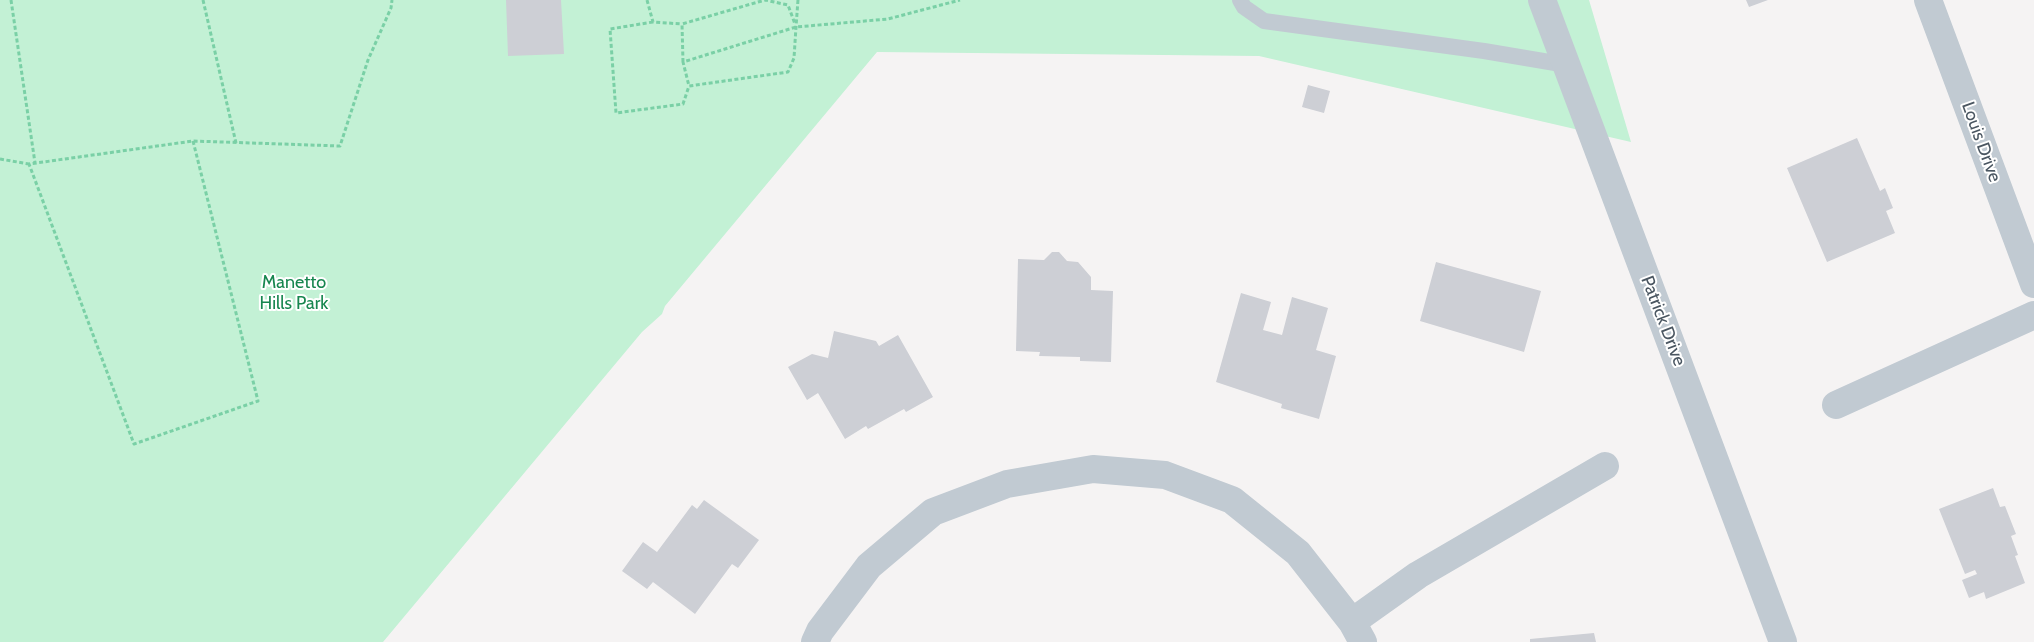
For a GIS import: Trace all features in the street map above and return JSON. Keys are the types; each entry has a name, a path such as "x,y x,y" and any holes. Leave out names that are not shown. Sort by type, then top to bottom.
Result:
{"street":[{"name":"Patrick Drive","path":"1542,0 1783,642"},
{"name":"Louis Drive","path":"1928,0 2034,284"},
{"path":"1836,405 2034,315"},
{"path":"815,642 820,631 869,566 933,512 1007,484 1093,469 1165,475 1232,500 1298,553 1357,632 1418,575 1605,466"}],"lane":[{"path":"1240,0 1244,7 1264,22 1484,51 1567,65"}],"path":[{"path":"11,0 34,163"},
{"path":"203,0 236,143"},
{"path":"0,159 29,164 193,141 340,146 368,60 391,8 392,0"},
{"path":"647,0 653,22"},
{"path":"682,24 683,62 688,86 683,104 616,113 610,29 653,22 682,24 765,0 788,5 796,27"},
{"path":"688,86 788,72 794,58 798,0"},
{"path":"683,62 796,27 888,19 960,0"},
{"path":"29,164 134,444 258,401 193,141"}],"green space":[{"name":"Manetto Hills Park","path":"0,0 1589,0 1631,142 1259,56 877,52 665,306 662,314 642,332 383,642 0,642"}],"building":[{"path":"506,0 561,0 564,54 508,56"},
{"path":"1746,0 1768,0 1749,7"},
{"path":"1308,85 1330,91 1324,113 1302,107"},
{"path":"1857,138 1880,191 1885,188 1893,208 1886,211 1895,233 1827,262 1787,168"},
{"path":"1052,252 1059,252 1067,261 1078,262 1091,277 1091,290 1113,291 1111,362 1080,361 1080,357 1039,356 1040,352 1016,351 1018,259 1044,260"},
{"path":"1436,262 1541,291 1524,352 1420,321"},
{"path":"1241,293 1271,302 1263,330 1282,335 1292,297 1328,308 1316,350 1336,356 1319,419 1281,408 1282,404 1216,382"},
{"path":"834,331 876,341 879,346 898,335 933,397 906,412 904,409 868,429 866,426 845,439 818,393 807,400 788,367 812,354 828,358"},
{"path":"1993,488 2000,507 2005,506 2016,534 2011,536 2018,555 2015,556 2025,583 1986,599 1984,592 1969,598 1962,580 1977,574 1975,570 1965,574 1939,509"},
{"path":"704,500 759,540 738,568 732,564 695,614 653,582 647,589 622,571 643,542 657,552 692,505 697,509"},
{"path":"1594,633 1596,642 1530,642 1530,639"}]}
